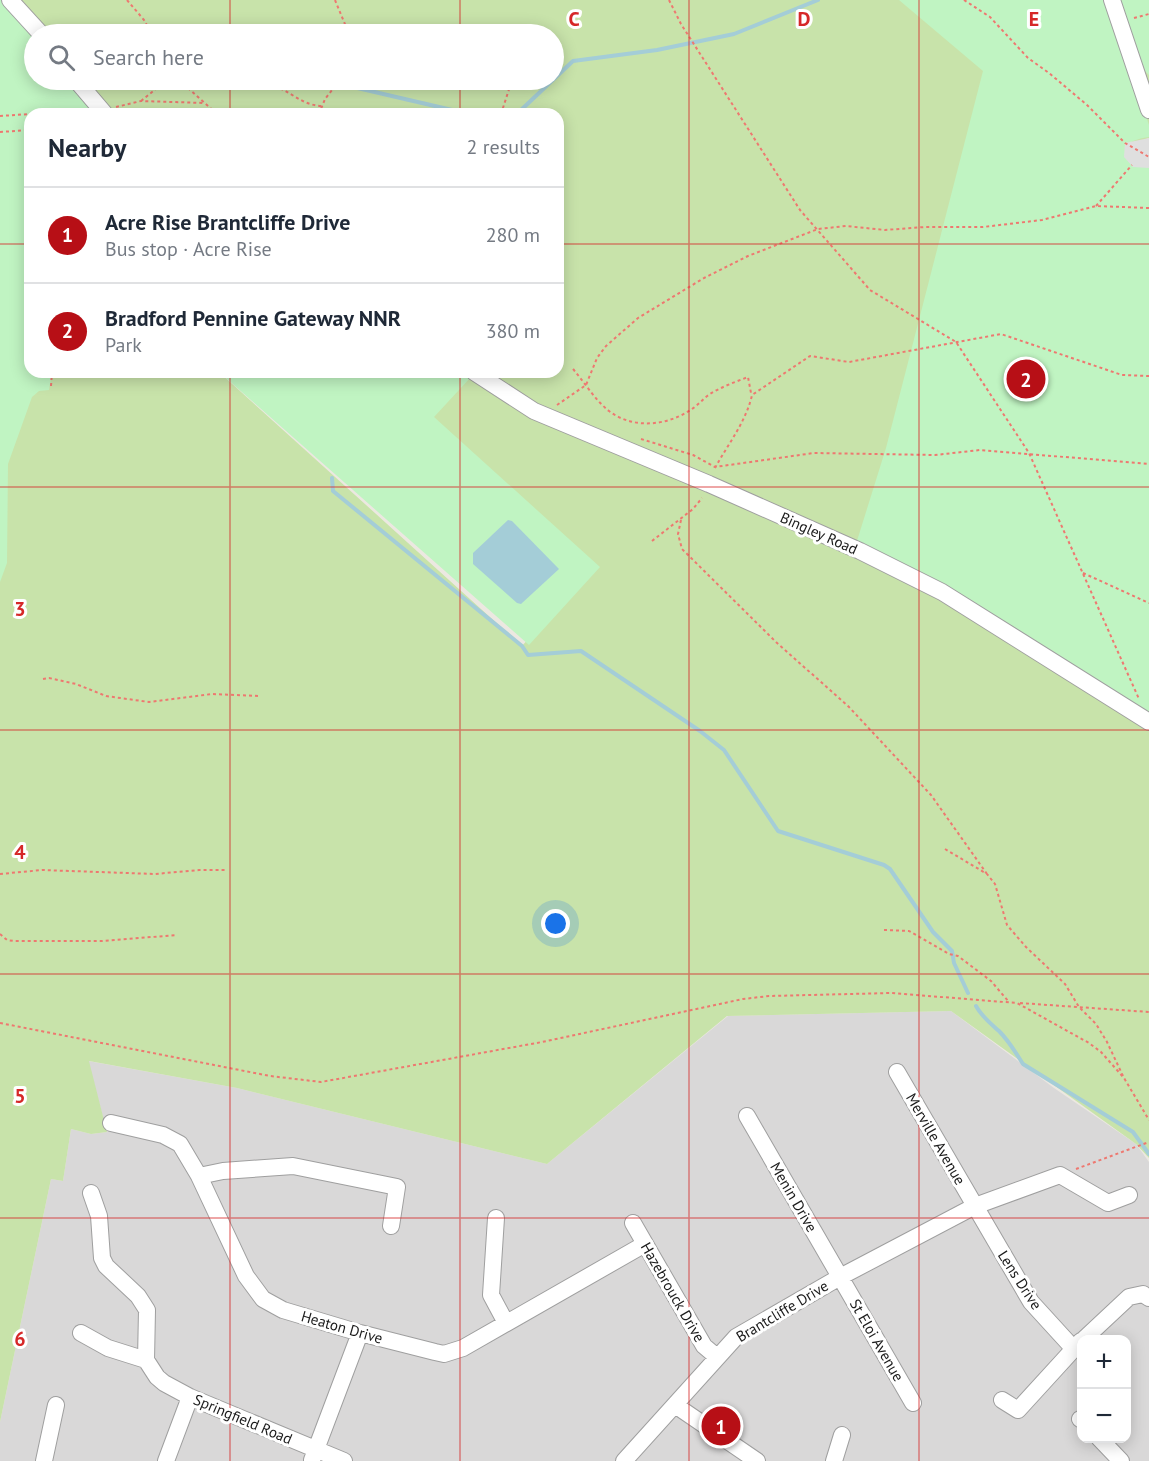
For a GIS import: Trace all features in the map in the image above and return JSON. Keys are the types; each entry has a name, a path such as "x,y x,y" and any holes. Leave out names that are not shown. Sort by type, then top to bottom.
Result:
{"street":[{"path":"10,0 32,24"},
{"path":"1112,0 1149,110"},
{"path":"84,90 100,108"},
{"name":"Bingley Road","path":"483,378 534,411 709,484 870,556 942,592 1149,722"},
{"name":"Merville Avenue","path":"897,1072 975,1206"},
{"name":"Menin Drive","path":"747,1116 840,1277"},
{"name":"Heaton Drive","path":"111,1122 163,1135 180,1144 199,1176 246,1276 263,1299 283,1310 360,1334 444,1354 463,1348 645,1244"},
{"path":"199,1176 223,1171 293,1166 397,1187 391,1226"},
{"path":"1060,1175 1108,1203 1129,1195"},
{"name":"Brantcliffe Drive","path":"624,1461 736,1337 840,1277 975,1206 1060,1175"},
{"path":"81,1333 108,1348 148,1364 147,1310 138,1296 106,1266 100,1249 99,1216 91,1192"},
{"name":"Lens Drive","path":"975,1206 1031,1302 1077,1341"},
{"path":"496,1218 491,1295 506,1323"},
{"name":"Hazebrouck Drive","path":"633,1223 704,1346 717,1357"},
{"name":"St Eloi Avenue","path":"840,1277 913,1403"},
{"path":"1088,1335 1129,1297 1143,1294 1149,1298"},
{"path":"314,1456 360,1334"},
{"path":"1002,1400 1018,1410 1077,1345"},
{"name":"Springfield Road","path":"148,1364 164,1383 190,1397 314,1456 344,1461"},
{"path":"166,1461 190,1397"},
{"path":"45,1461 56,1405"},
{"path":"675,1405 757,1461"},
{"path":"834,1461 842,1435"},
{"path":"1104,1443 1121,1461"}],"path":[{"path":"127,0 146,24"},
{"path":"335,0 345,24"},
{"path":"669,0 681,24 800,210 870,290 956,342 1029,453 1139,700"},
{"path":"964,0 990,17 1028,58 1050,73 1087,105 1125,144 1149,157"},
{"path":"141,101 157,90"},
{"path":"191,90 211,108"},
{"path":"282,90 309,105 321,106 333,90"},
{"path":"503,108 509,90"},
{"path":"113,108 141,101 205,103"},
{"path":"0,116 24,114"},
{"path":"0,132 24,130"},
{"path":"1096,206 1132,165"},
{"path":"552,408 586,385 597,358 606,346 638,318 713,273 748,256 818,230 846,226 885,230 983,227 1042,220 1096,206 1149,208"},
{"path":"752,395 810,356 849,362 1000,334 1122,375 1149,376"},
{"path":"573,369 610,412 649,424 675,418 695,407 709,395 748,377 752,395 749,407 715,467 702,499 652,541"},
{"path":"51,386 52,378"},
{"path":"638,438 693,455 715,467 814,453 935,455 980,450 1149,464"},
{"path":"682,518 678,534 682,549 776,642 849,706 931,795 995,884 1007,925 1026,947 1058,976 1079,1007 1096,1024 1149,1120"},
{"path":"1082,573 1149,603"},
{"path":"43,679 49,678 76,684 106,696 149,702 212,694 258,696"},
{"path":"945,849 987,874"},
{"path":"0,874 42,870 155,874 226,870"},
{"path":"884,930 909,931 949,954 958,956 991,981 1009,1002"},
{"path":"0,934 7,940 80,941 177,935"},
{"path":"0,1023 270,1076 321,1082 542,1042 743,999 770,996 891,993 1149,1011"},
{"path":"1017,1003 1089,1043 1101,1052 1124,1078"},
{"path":"1060,1175 1147,1141"}],"shaded area":[{"path":"1149,138 1149,168 1133,167 1124,157 1125,143"},
{"path":"951,1011 1054,1088 1136,1144 1149,1162 1149,1461 0,1461 0,1422 51,1179 63,1181 71,1129 91,1134 107,1132 88,1061 237,1088 547,1164 728,1016"}],"green space":[{"path":"0,0 1149,0 1149,138 1146,139 1149,168 1149,1158 1136,1144 951,1011 727,1016 547,1164 237,1088 89,1061 107,1132 91,1134 71,1129 63,1181 51,1179 0,1422"},
{"path":"0,0 3,0 24,24 24,90 76,90 91,108 24,108 24,378 51,378 49,390 39,391 32,397 8,464 7,563 0,582"},
{"path":"899,0 1107,0 1149,125 1149,137 1129,144 1127,152 1131,164 1149,167 1149,713 1002,620 929,577 856,544 886,448 983,71"},
{"path":"1119,0 1149,0 1149,75 1143,69"},
{"path":"226,378 470,378 434,417 600,567 529,645"}],"water":[{"path":"508,520 512,521 559,569 521,604 473,564 473,553"}],"waterway":[{"path":"564,69 573,61 657,50 734,34 818,0"},
{"path":"366,90 443,108"},
{"path":"523,108 542,90"},
{"path":"332,478 333,491 522,646 528,655 581,651 700,731 724,750 778,831 884,865 890,869 933,932 952,951 954,963 968,993"},
{"path":"976,1006 1006,1039 1023,1064 1133,1132 1149,1154"}],"place":[{"name":"Bradford Pennine Gateway NNR","path":"1026,379"},
{"name":"Acre Rise Brantcliffe Drive","path":"721,1426"}]}
